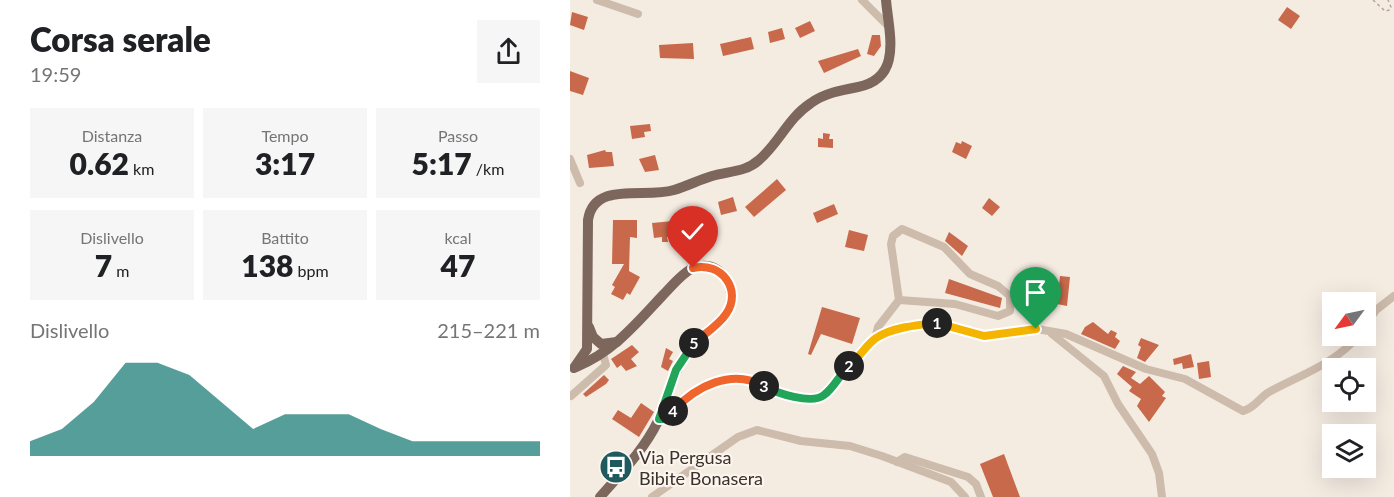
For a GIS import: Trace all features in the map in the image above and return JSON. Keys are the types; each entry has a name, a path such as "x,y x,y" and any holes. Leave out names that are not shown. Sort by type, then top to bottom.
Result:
{"main road":[{"path":"600,356 590,341 586,318 588,220 596,202 612,194 664,193 753,165 764,155 795,115 813,101 879,80 890,57 885,0"},
{"path":"572,368 600,356 620,341 669,289 693,268 708,266 716,269 729,282 732,298 725,315 685,354 676,370 659,419 642,448 600,497"},
{"path":"590,341 606,345 620,341"},
{"path":"572,368 581,359 590,341"}],"street":[{"path":"597,0 638,14"},
{"path":"862,0 888,26"},
{"path":"570,159 580,183"},
{"path":"875,339 878,327 899,300 891,244 897,231 902,229 944,247 970,274 998,286 1010,296 1010,311 992,316 955,304 899,300"},
{"path":"1376,310 1394,296"},
{"path":"659,419 668,416 683,401 702,388 732,378 752,380 789,396 821,397 875,339 908,327 937,323 984,336 1036,329 1066,334 1146,369 1185,379 1243,411 1250,409 1266,394 1327,362 1346,346"},
{"path":"1051,333 1104,376 1118,404 1152,454 1159,473 1162,497"},
{"path":"571,396 606,365 600,356"},
{"path":"652,497 749,431 764,431 801,441 850,446 951,482 965,497"},
{"path":"897,462 904,457 968,477 976,484 981,497"}],"path":[{"path":"1374,0 1385,11 1390,10 1391,7 1388,0"}],"building":[{"path":"1287,7 1300,16 1291,29 1278,20"},
{"path":"572,12 588,17 584,30 570,25"},
{"path":"810,21 815,31 800,38 795,28"},
{"path":"782,28 785,39 770,43 768,32"},
{"path":"872,35 880,35 881,46 874,56 867,54"},
{"path":"751,37 754,49 723,56 720,44"},
{"path":"693,43 694,59 660,58 659,45"},
{"path":"858,49 861,56 824,73 818,61"},
{"path":"570,71 589,78 583,95 570,91"},
{"path":"650,124 651,131 644,132 645,137 632,139 630,126"},
{"path":"823,133 830,134 829,139 833,139 833,148 818,147 818,138 823,139"},
{"path":"962,141 972,146 966,159 952,152 956,142 961,144"},
{"path":"605,150 612,152 614,166 589,168 587,155"},
{"path":"655,155 659,170 645,172 639,159"},
{"path":"777,179 786,190 754,217 745,207"},
{"path":"733,197 737,211 721,215 718,202"},
{"path":"989,198 1000,207 992,216 982,208"},
{"path":"834,204 838,214 817,223 813,213"},
{"path":"613,220 637,220 637,238 630,237 629,271 640,277 630,295 627,293 623,300 611,294 615,287 612,285 624,264 612,264"},
{"path":"673,221 675,236 667,237 668,242 662,242 662,237 654,238 652,223"},
{"path":"688,222 706,222 706,232 688,232"},
{"path":"849,230 868,235 864,251 845,247"},
{"path":"949,232 968,246 962,256 945,241"},
{"path":"1060,276 1070,277 1067,306 1057,304"},
{"path":"949,279 1002,298 1000,308 945,293"},
{"path":"822,307 860,318 852,344 821,334 811,355 808,354"},
{"path":"1093,322 1108,334 1111,330 1117,333 1115,337 1120,341 1115,349 1081,334 1085,327"},
{"path":"1141,338 1159,345 1145,362 1137,358"},
{"path":"632,345 639,352 631,359 637,366 626,371 621,365 617,368 611,359"},
{"path":"666,348 673,352 669,359 673,361 668,371 661,367"},
{"path":"1191,354 1194,367 1183,369 1182,363 1174,365 1173,359"},
{"path":"1209,361 1211,377 1199,379 1197,363"},
{"path":"1123,366 1136,372 1131,378 1140,384 1149,376 1165,392 1162,396 1166,398 1149,422 1137,406 1141,399 1129,391 1132,387 1117,374"},
{"path":"604,375 609,380 606,384 586,397 583,394"},
{"path":"641,403 654,412 639,437 612,419 618,410 631,418"},
{"path":"1004,454 1020,497 993,497 980,464"}],"place":[{"name":"Via Pergusa Bibite Bonasera","path":"616,467"}],"route":[{"path":"693,268 708,266 716,269 729,282 732,298 725,315 685,354 676,370 659,419 664,419 690,395 702,388 732,378 746,378 789,396 813,399 821,397 875,339 908,327 943,323 978,335 992,336 1036,329"}]}
